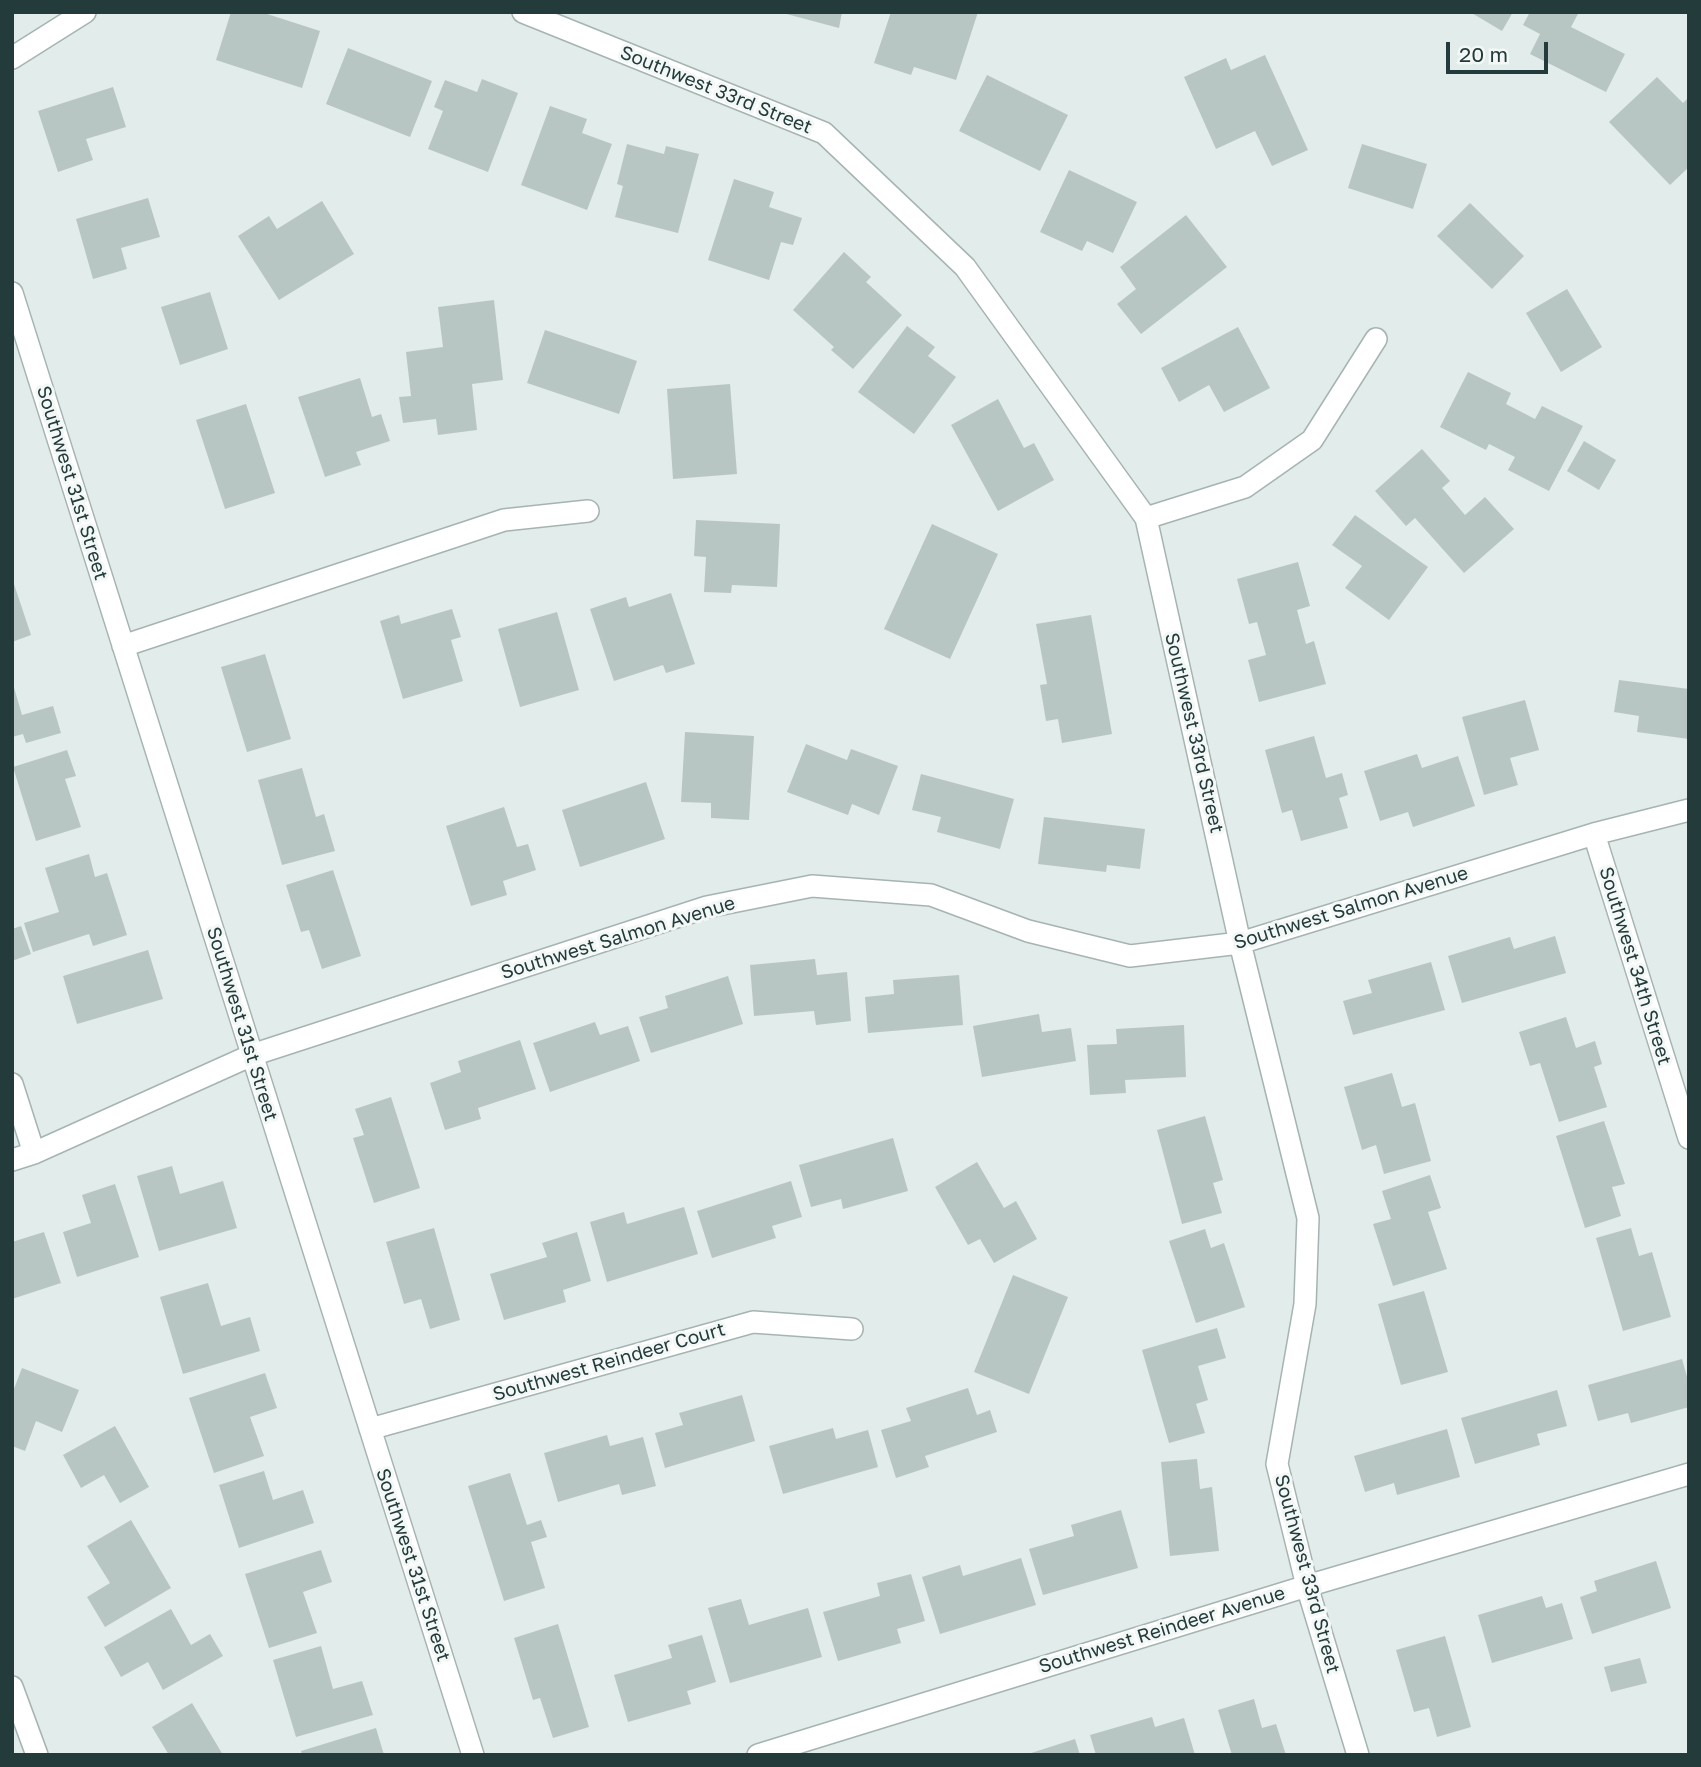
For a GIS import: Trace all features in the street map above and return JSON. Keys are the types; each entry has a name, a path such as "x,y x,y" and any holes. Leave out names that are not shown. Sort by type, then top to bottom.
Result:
{"street":[{"path":"12,58 85,12"},
{"name":"Southwest 33rd Street","path":"523,12 824,133 965,267 1146,518 1240,943 1308,1218 1305,1304 1277,1464 1307,1586 1359,1755"},
{"name":"Southwest 31st Street","path":"12,293 473,1755"},
{"path":"1146,518 1245,487 1312,440 1377,339"},
{"path":"123,646 504,520 588,510"},
{"name":"Southwest Salmon Avenue","path":"12,1160 34,1153 252,1055 707,907 812,886 931,895 1028,931 1130,956 1240,943 1594,834 1689,810"},
{"name":"Southwest 34th Street","path":"1594,834 1689,1138"},
{"path":"12,1084 34,1153"},
{"name":"Southwest Reindeer Court","path":"370,1429 753,1322 852,1329"},
{"name":"Southwest Reindeer Avenue","path":"758,1755 1307,1586 1689,1474"},
{"path":"12,1687 37,1755"}],"building":[{"path":"231,12 261,12 320,31 302,88 216,60"},
{"path":"779,12 842,12 839,28"},
{"path":"891,12 978,12 956,80 914,67 911,75 874,63"},
{"path":"1470,12 1513,12 1502,31"},
{"path":"1530,12 1579,12 1571,27 1625,54 1606,92 1530,54 1540,34 1523,25"},
{"path":"348,48 432,81 410,137 326,104"},
{"path":"1265,55 1308,150 1272,166 1255,131 1216,149 1184,77 1226,58 1231,70"},
{"path":"987,75 1068,115 1040,171 959,131"},
{"path":"1657,77 1683,103 1689,97 1689,167 1670,185 1609,122"},
{"path":"482,79 518,93 488,172 428,149 443,111 434,107 445,80 477,92"},
{"path":"113,87 126,127 86,139 93,160 58,172 38,111"},
{"path":"550,106 587,119 582,133 612,144 587,210 521,185"},
{"path":"627,144 664,154 666,146 699,154 678,233 615,217 623,186 617,184"},
{"path":"1362,144 1427,164 1413,209 1348,188"},
{"path":"1069,170 1137,202 1113,253 1087,241 1082,251 1040,232"},
{"path":"734,179 774,192 769,207 802,218 793,245 781,242 769,280 708,260"},
{"path":"148,198 160,237 121,248 127,269 93,279 76,219"},
{"path":"322,201 354,254 279,300 238,236 269,216 277,229"},
{"path":"1470,203 1524,256 1492,289 1437,236"},
{"path":"1186,215 1227,267 1141,334 1117,304 1136,289 1120,267"},
{"path":"844,252 871,277 866,282 902,315 853,369 831,350 834,347 793,310"},
{"path":"1567,289 1602,347 1561,372 1526,313"},
{"path":"210,292 228,349 180,365 161,307"},
{"path":"494,300 503,380 472,384 477,430 438,435 436,419 403,423 399,397 411,396 406,352 443,347 438,307"},
{"path":"907,326 935,347 928,356 956,377 914,434 858,392"},
{"path":"1238,327 1270,388 1224,412 1209,385 1179,402 1161,368"},
{"path":"545,330 637,361 619,414 527,383"},
{"path":"1468,372 1511,393 1506,404 1535,419 1542,406 1583,426 1549,491 1508,470 1515,457 1489,444 1486,450 1440,427"},
{"path":"360,378 372,417 381,414 390,441 356,452 361,465 325,477 298,397"},
{"path":"730,384 737,474 673,479 667,389"},
{"path":"998,399 1024,448 1034,443 1054,480 998,511 951,425"},
{"path":"246,404 275,493 225,509 196,420"},
{"path":"1584,441 1616,460 1599,490 1567,471"},
{"path":"1422,449 1450,481 1442,488 1465,515 1485,497 1514,529 1464,573 1415,518 1406,526 1375,491"},
{"path":"1355,515 1428,567 1389,620 1345,588 1362,566 1332,545"},
{"path":"696,520 780,524 777,587 732,585 731,593 704,592 706,557 694,556"},
{"path":"932,524 998,554 950,659 884,629"},
{"path":"1298,562 1310,606 1297,610 1306,644 1314,641 1326,684 1259,702 1248,660 1266,655 1257,622 1249,624 1237,579"},
{"path":"12,578 31,635 12,642"},
{"path":"671,593 695,664 666,673 663,665 614,681 590,609 626,597 629,607"},
{"path":"452,609 461,637 451,640 463,681 403,699 380,621 399,615 401,624"},
{"path":"557,612 579,690 520,707 498,629"},
{"path":"1091,615 1112,734 1062,743 1058,719 1046,721 1040,685 1047,684 1036,624"},
{"path":"265,654 291,739 247,752 221,667"},
{"path":"1619,680 1689,689 1689,739 1637,732 1639,716 1614,712"},
{"path":"13,684 22,715 53,706 61,733 26,743 23,734 12,737"},
{"path":"1525,700 1539,750 1510,758 1518,785 1484,795 1462,717"},
{"path":"685,732 754,736 749,820 711,818 711,803 681,802"},
{"path":"1314,736 1326,778 1342,773 1348,795 1339,798 1348,828 1301,841 1292,810 1282,813 1265,750"},
{"path":"806,744 847,760 851,749 898,766 879,815 852,804 848,815 787,792"},
{"path":"67,750 76,776 65,779 81,827 36,841 13,767"},
{"path":"1417,754 1422,768 1458,756 1475,806 1413,827 1408,812 1380,821 1364,771"},
{"path":"302,768 316,817 324,814 335,851 282,865 258,780"},
{"path":"921,774 1014,799 1000,849 937,832 941,817 912,810"},
{"path":"646,782 665,839 580,867 562,810"},
{"path":"504,807 517,847 528,844 536,870 503,881 507,895 471,906 446,826"},
{"path":"1044,817 1145,829 1140,869 1107,865 1106,872 1038,864"},
{"path":"89,854 95,877 107,873 127,935 93,946 89,934 33,952 24,923 59,912 45,868"},
{"path":"333,870 361,956 322,969 309,930 301,932 286,885"},
{"path":"21,926 31,954 12,961 12,929"},
{"path":"1555,936 1566,973 1462,1003 1448,956 1510,937 1514,949"},
{"path":"148,950 163,999 77,1024 63,976"},
{"path":"815,959 817,975 847,972 851,1021 816,1025 814,1011 754,1016 750,965"},
{"path":"1431,962 1445,1010 1353,1035 1343,1001 1372,993 1368,980"},
{"path":"959,975 963,1025 868,1033 865,997 894,994 893,980"},
{"path":"728,976 743,1024 651,1053 639,1017 668,1008 665,996"},
{"path":"1039,1014 1042,1032 1071,1028 1076,1061 982,1077 973,1026"},
{"path":"1566,1017 1576,1048 1595,1041 1602,1064 1594,1067 1607,1107 1559,1122 1540,1063 1530,1066 1519,1032"},
{"path":"595,1022 600,1035 628,1026 640,1061 550,1092 533,1043"},
{"path":"1184,1025 1186,1077 1125,1080 1126,1093 1090,1095 1087,1045 1117,1044 1116,1029"},
{"path":"520,1040 536,1089 478,1108 481,1119 445,1130 430,1083 461,1072 458,1061"},
{"path":"1392,1073 1402,1107 1415,1103 1431,1161 1384,1174 1376,1145 1362,1150 1344,1087"},
{"path":"391,1097 420,1188 374,1203 353,1138 364,1135 355,1109"},
{"path":"1205,1116 1223,1180 1213,1183 1222,1213 1182,1224 1157,1130"},
{"path":"1604,1121 1625,1184 1612,1187 1621,1216 1585,1228 1556,1136"},
{"path":"893,1138 908,1191 843,1209 841,1199 811,1207 799,1165"},
{"path":"977,1162 1004,1208 1016,1201 1037,1239 994,1263 980,1239 968,1245 935,1187"},
{"path":"172,1166 180,1194 223,1181 237,1228 159,1251 137,1176"},
{"path":"1430,1175 1441,1208 1428,1212 1447,1269 1393,1286 1373,1224 1391,1219 1382,1191"},
{"path":"791,1181 802,1217 772,1226 776,1238 712,1258 697,1211"},
{"path":"115,1184 139,1257 77,1277 63,1232 91,1223 82,1195"},
{"path":"684,1207 698,1254 607,1282 590,1222 624,1212 627,1224"},
{"path":"434,1228 460,1320 430,1329 421,1299 404,1304 386,1242"},
{"path":"1631,1228 1639,1256 1652,1252 1671,1317 1623,1331 1596,1238"},
{"path":"1205,1229 1211,1248 1224,1243 1245,1307 1196,1323 1169,1241"},
{"path":"44,1232 61,1283 12,1299 12,1242"},
{"path":"577,1232 591,1281 563,1290 566,1302 504,1320 490,1274 547,1257 542,1243"},
{"path":"1013,1275 1068,1297 1029,1394 974,1372"},
{"path":"208,1283 221,1326 250,1317 260,1351 183,1374 160,1297"},
{"path":"1424,1291 1448,1372 1401,1385 1378,1304"},
{"path":"1217,1328 1226,1358 1198,1366 1208,1400 1196,1404 1205,1433 1169,1443 1142,1350"},
{"path":"1682,1359 1689,1384 1689,1407 1631,1423 1628,1413 1598,1421 1588,1385"},
{"path":"22,1368 79,1390 62,1432 36,1421 25,1451 12,1446 12,1394"},
{"path":"265,1373 277,1408 250,1417 264,1456 214,1473 189,1398"},
{"path":"968,1388 977,1415 990,1410 997,1432 925,1456 929,1467 896,1478 881,1430 911,1421 906,1408"},
{"path":"1557,1390 1567,1426 1537,1434 1540,1445 1475,1464 1461,1418"},
{"path":"742,1395 755,1441 665,1468 655,1433 683,1425 679,1413"},
{"path":"115,1426 149,1487 120,1503 104,1475 81,1488 63,1455"},
{"path":"833,1428 836,1439 868,1430 878,1467 783,1494 769,1446"},
{"path":"1447,1429 1460,1477 1397,1495 1394,1483 1365,1492 1354,1456"},
{"path":"607,1435 610,1446 643,1437 656,1486 622,1495 619,1484 558,1502 544,1453"},
{"path":"1197,1459 1200,1489 1212,1487 1219,1551 1170,1556 1161,1462"},
{"path":"264,1471 273,1500 303,1490 314,1523 239,1548 219,1485"},
{"path":"510,1473 527,1525 541,1520 547,1537 531,1542 545,1588 504,1601 468,1486"},
{"path":"1121,1510 1138,1568 1043,1595 1029,1549 1074,1536 1071,1525"},
{"path":"131,1520 171,1588 105,1627 87,1597 110,1583 87,1546"},
{"path":"321,1550 332,1582 303,1592 317,1633 269,1648 245,1574"},
{"path":"1021,1558 1036,1605 940,1634 922,1577 960,1565 963,1576"},
{"path":"1656,1561 1671,1608 1592,1634 1580,1597 1597,1591 1594,1581"},
{"path":"911,1574 925,1621 897,1629 901,1643 838,1661 823,1612 880,1596 877,1583"},
{"path":"1542,1596 1546,1608 1562,1603 1573,1639 1492,1663 1478,1615"},
{"path":"741,1599 749,1625 808,1608 822,1657 730,1683 708,1608"},
{"path":"171,1609 191,1645 210,1634 223,1656 163,1690 148,1662 121,1677 104,1647"},
{"path":"558,1624 589,1727 553,1738 540,1698 533,1700 514,1638"},
{"path":"702,1635 716,1682 687,1691 691,1704 628,1722 614,1675 672,1658 668,1645"},
{"path":"1445,1636 1471,1727 1437,1737 1429,1708 1414,1712 1396,1650"},
{"path":"321,1646 333,1689 362,1681 373,1715 296,1737 273,1660"},
{"path":"1640,1658 1647,1683 1611,1692 1604,1667"},
{"path":"1254,1699 1262,1728 1276,1724 1286,1755 1232,1755 1218,1710"},
{"path":"192,1703 223,1755 169,1755 152,1727"},
{"path":"1152,1717 1155,1727 1184,1718 1195,1755 1096,1755 1090,1735"},
{"path":"376,1728 384,1755 302,1755 301,1751"},
{"path":"1075,1739 1080,1755 1028,1755 1028,1754"}]}
